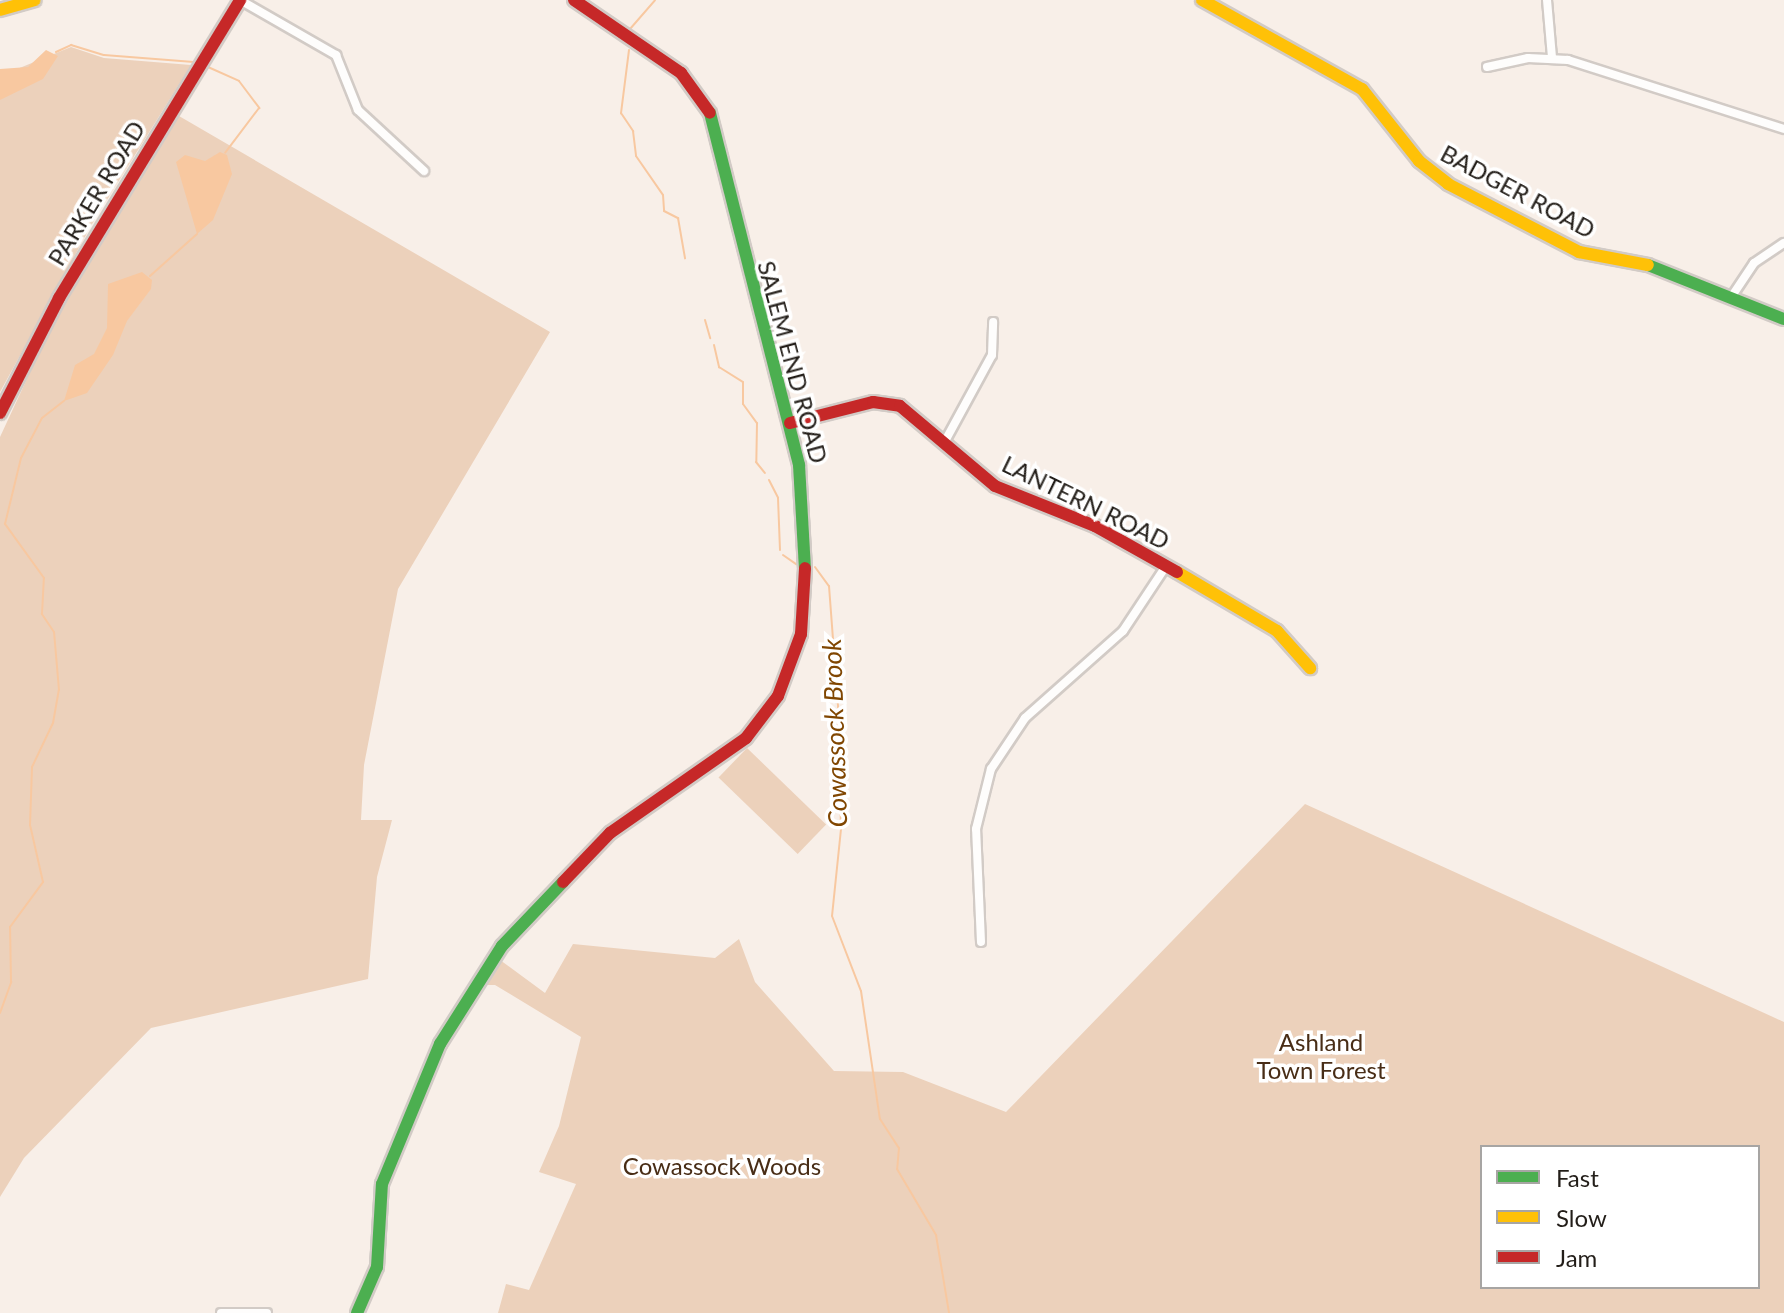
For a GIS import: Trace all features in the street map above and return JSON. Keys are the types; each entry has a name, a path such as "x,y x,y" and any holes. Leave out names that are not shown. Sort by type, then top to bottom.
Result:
{"street":[{"path":"0,10 35,0"},
{"path":"240,0 336,55 354,105 424,171"},
{"name":"PARKER ROAD","path":"0,413 59,298 240,0"},
{"name":"SALEM END ROAD","path":"357,1313 377,1267 382,1184 394,1148 440,1044 502,946 598,844 733,751 778,696 797,651 805,592 804,496 790,423 747,275 723,151 707,105 670,64 574,0"},
{"name":"BADGER ROAD","path":"1202,0 1362,89 1419,161 1448,184 1579,252 1668,269 1729,299 1784,319"},
{"path":"1547,0 1552,57"},
{"path":"1487,67 1552,57 1721,104 1784,129"},
{"path":"1729,299 1754,263 1784,243"},
{"path":"944,443 992,355 993,322"},
{"name":"LANTERN ROAD","path":"790,423 891,402 995,486 1095,526 1270,626 1310,668"},
{"path":"981,942 976,829 991,769 1025,718 1123,631 1166,566"},
{"path":"221,1313 267,1313"}],"green space":[{"path":"71,47 104,58 191,65 92,224 0,392 0,76"},
{"path":"179,116 550,332 398,589 364,765 361,820 392,820 377,877 368,979 151,1028 24,1158 0,1197 0,437 64,299"},
{"path":"747,748 826,824 798,854 719,777"},
{"path":"1305,804 1784,1022 1784,1313 498,1313 506,1284 529,1290 576,1184 539,1172 559,1126 581,1037 495,985 484,985 500,960 545,993 573,944 715,958 739,939 755,982 834,1071 903,1072 1006,1112"}],"shaded area":[{"path":"46,50 58,56 43,79 0,100 0,69 28,67"},
{"path":"220,152 227,155 232,174 213,220 197,234 176,162 185,155 205,161"},
{"path":"142,272 152,280 151,289 127,321 113,355 87,393 64,401 75,365 94,354 107,328 108,284"}],"waterway":[{"name":"Cowassock Brook","path":"630,29 655,0"},
{"path":"56,52 71,45 104,55 194,62"},
{"name":"Cowassock Brook","path":"629,50 621,113 633,131 636,156 663,195 664,211 678,218 685,258"},
{"path":"208,67 239,81 259,108 225,153"},
{"path":"150,276 197,234"},
{"name":"Cowassock Brook","path":"705,320 710,338"},
{"name":"Cowassock Brook","path":"714,345 719,367 743,382 743,404 757,423 756,462 765,473"},
{"path":"0,1013 11,982 10,927 43,882 30,825 32,767 53,723 59,690 54,632 42,614 44,578 5,524 21,458 42,418 64,401"},
{"name":"Cowassock Brook","path":"769,480 778,498 780,550"},
{"name":"Cowassock Brook","path":"783,555 796,564"},
{"name":"Cowassock Brook","path":"815,567 829,586 838,706 841,829 832,916 861,991 880,1119 899,1148 897,1169 936,1235 949,1313"}],"traffic: fast":[{"path":"710,113 799,465 805,568"},
{"path":"1648,265 1784,319"},
{"path":"357,1313 377,1267 382,1184 440,1044 502,946 563,882"}],"traffic: slow":[{"path":"0,10 35,0"},
{"path":"1202,0 1362,89 1419,161 1448,184 1579,252 1648,265"},
{"path":"1177,572 1277,631 1310,668"}],"traffic: jam":[{"path":"0,413 59,298 240,0"},
{"path":"574,0 681,73 710,113"},
{"path":"790,423 873,402 900,406 995,486 1095,526 1177,572"},
{"path":"563,882 610,833 746,738 778,696 801,634 805,568"}],"park label":[{"name":"Ashland Town Forest","path":"1321,1056"},
{"name":"Cowassock Woods","path":"722,1166"}]}
